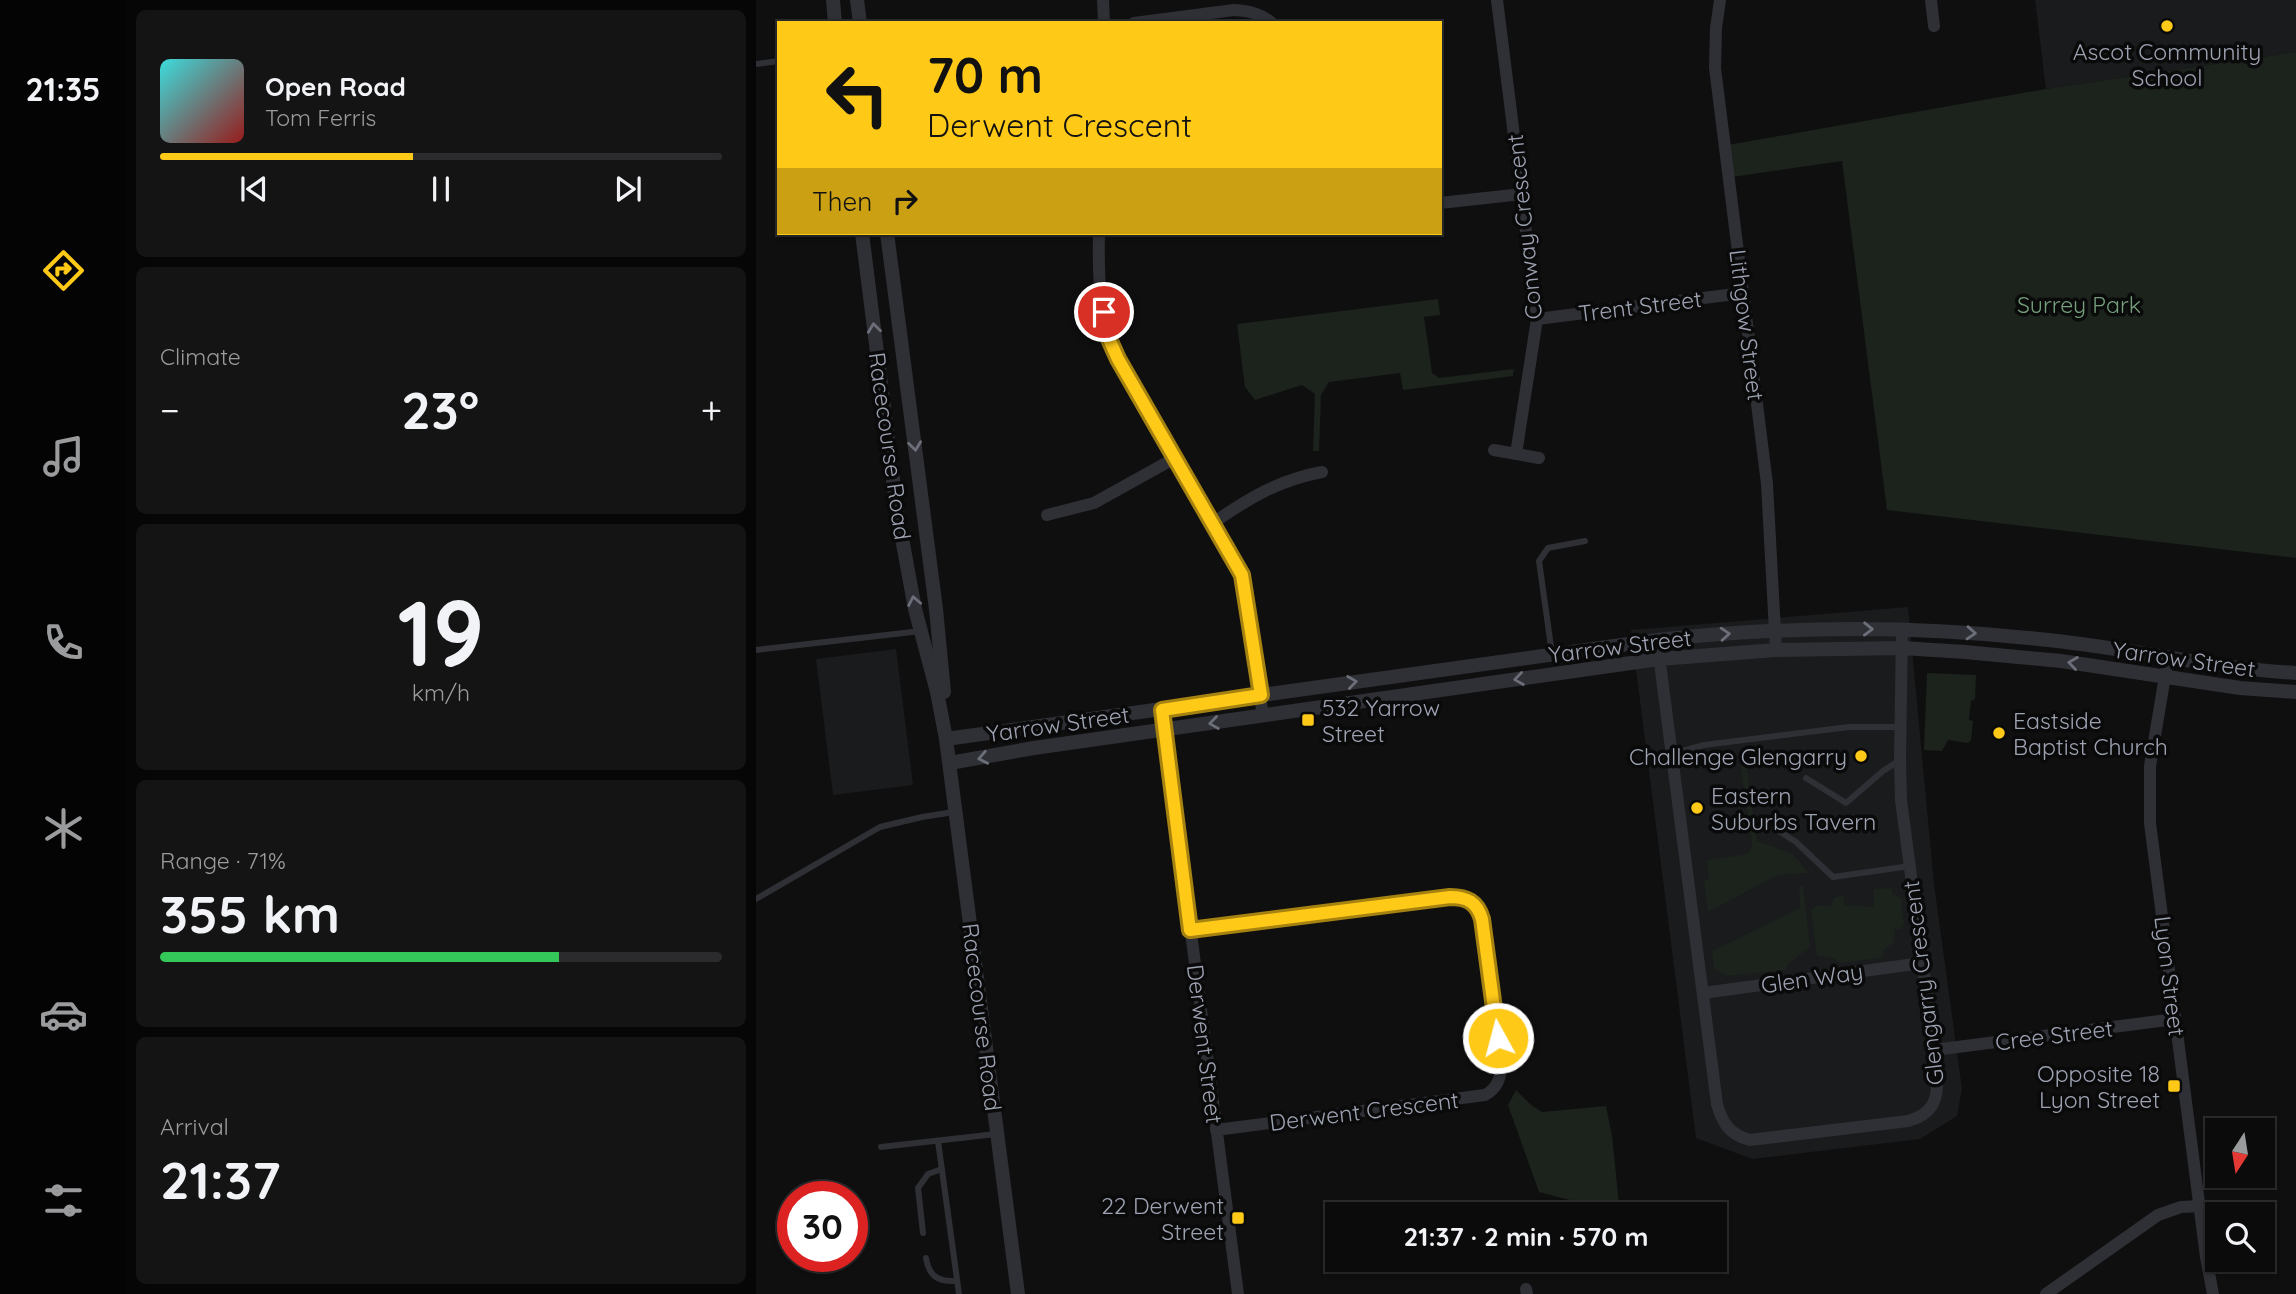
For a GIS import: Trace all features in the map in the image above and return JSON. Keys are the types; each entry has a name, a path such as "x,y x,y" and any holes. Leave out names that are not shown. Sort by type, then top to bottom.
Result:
{"street":[{"path":"833,0 835,21"},
{"path":"858,0 860,21"},
{"path":"1103,0 1104,21"},
{"name":"Conway Crescent","path":"1497,0 1537,319 1516,454"},
{"name":"Lithgow Street","path":"1720,0 1716,28 1716,68 1770,508 1776,650"},
{"path":"1931,0 1934,26"},
{"path":"1149,21 1234,10 1250,11 1270,21"},
{"path":"1442,203 1522,194"},
{"name":"Racecourse Road","path":"862,235 897,511 915,609 950,763 1018,1294"},
{"name":"Racecourse Road","path":"887,235 936,609 946,739"},
{"path":"1100,235 1101,288 1109,339 1238,567 1244,584 1264,716"},
{"name":"Trent Street","path":"1537,319 1743,293"},
{"path":"884,402 909,399"},
{"path":"1494,450 1539,458"},
{"path":"1047,515 1094,503 1175,458"},
{"path":"1213,523 1273,485 1322,472"},
{"name":"Yarrow Street","path":"946,739 1657,640 1775,631 1902,629 2041,639 2234,667 2296,673"},
{"name":"Glengarry Crescent","path":"1657,640 1717,1104 1726,1127 1740,1138 1760,1139 1919,1118 1927,1112 1937,1095 1934,1050 1901,800 1902,629"},
{"name":"Yarrow Street","path":"950,763 1660,659 1776,650 1902,648 2016,656 2241,688 2296,692"},
{"name":"Lyon Street","path":"2168,658 2150,766 2149,807 2213,1294"},
{"name":"Derwent Street","path":"1162,710 1238,1294"},
{"name":"Derwent Crescent","path":"1190,930 1450,897 1468,900 1475,905 1482,919 1501,1063 1500,1079 1492,1092 1485,1095 1216,1130"},
{"name":"Glen Way","path":"1703,993 1922,963"},
{"name":"Cree Street","path":"1934,1050 2175,1019"},
{"path":"2046,1294 2158,1215 2180,1208 2200,1206"}],"lane":[{"path":"756,64 777,61"},
{"path":"1552,654 1539,561 1548,548 1585,541"},
{"path":"756,650 922,631"},
{"path":"1672,754 1704,745 1849,727 1900,727"},
{"path":"1806,778 1846,803 1900,760"},
{"path":"756,899 880,827 956,812"},
{"path":"1774,828 1796,842 1833,877 1910,866"},
{"path":"881,1147 998,1134"},
{"path":"938,1141 959,1294"},
{"path":"923,1233 918,1188 928,1174 942,1169"},
{"path":"926,1258 929,1271 934,1277 944,1281 957,1281"}],"shaded area":[{"name":"Ascot Community School","path":"2035,0 2296,0 2296,52 2046,89"},
{"path":"1908,607 1934,884 1962,1089 1957,1116 1920,1139 1752,1159 1696,1138 1631,630"},
{"path":"896,649 913,785 833,795 816,659"}],"green space":[{"name":"Surrey Park","path":"2296,52 2296,558 1887,510 1842,161 1732,177 1728,145 2046,89"},
{"path":"1438,299 1440,315 1424,317 1432,373 1439,378 1514,369 1513,376 1403,390 1400,373 1329,382 1321,395 1319,451 1313,451 1315,394 1302,385 1255,400 1245,387 1237,324"},
{"path":"1927,673 1976,675 1975,699 1971,701 1969,720 1973,721 1971,740 1968,743 1948,740 1942,751 1924,750"},
{"path":"1740,762 1746,762 1757,841 1793,854 1808,873 1778,875 1708,912 1704,882 1709,878 1707,860 1748,854 1752,844"},
{"path":"1803,885 1810,947 1788,964 1786,970 1726,976 1714,968 1712,951 1800,908 1799,887"},
{"path":"1892,888 1892,893 1901,899 1904,924 1900,929 1895,929 1894,942 1884,950 1881,958 1839,963 1834,958 1817,956 1811,910 1816,906 1830,906 1835,897 1844,896 1845,905 1874,907 1874,889"},
{"path":"1516,1090 1542,1112 1606,1106 1619,1202 1578,1202 1539,1192 1508,1105"}],"place":[{"name":"Ascot Community School","path":"2167,26"},
{"name":"532 Yarrow Street","path":"1308,720"},
{"name":"Eastside Baptist Church","path":"1999,733"},
{"name":"Challenge Glengarry","path":"1861,756"},
{"name":"Eastern Suburbs Tavern","path":"1697,808"},
{"name":"Opposite 18 Lyon Street","path":"2174,1086"},
{"name":"22 Derwent Street","path":"1238,1218"}],"route":[{"path":"1104,312 1109,339 1118,359 1242,575 1261,695 1162,710 1190,930 1460,897 1475,905 1482,919 1498,1038"}]}
